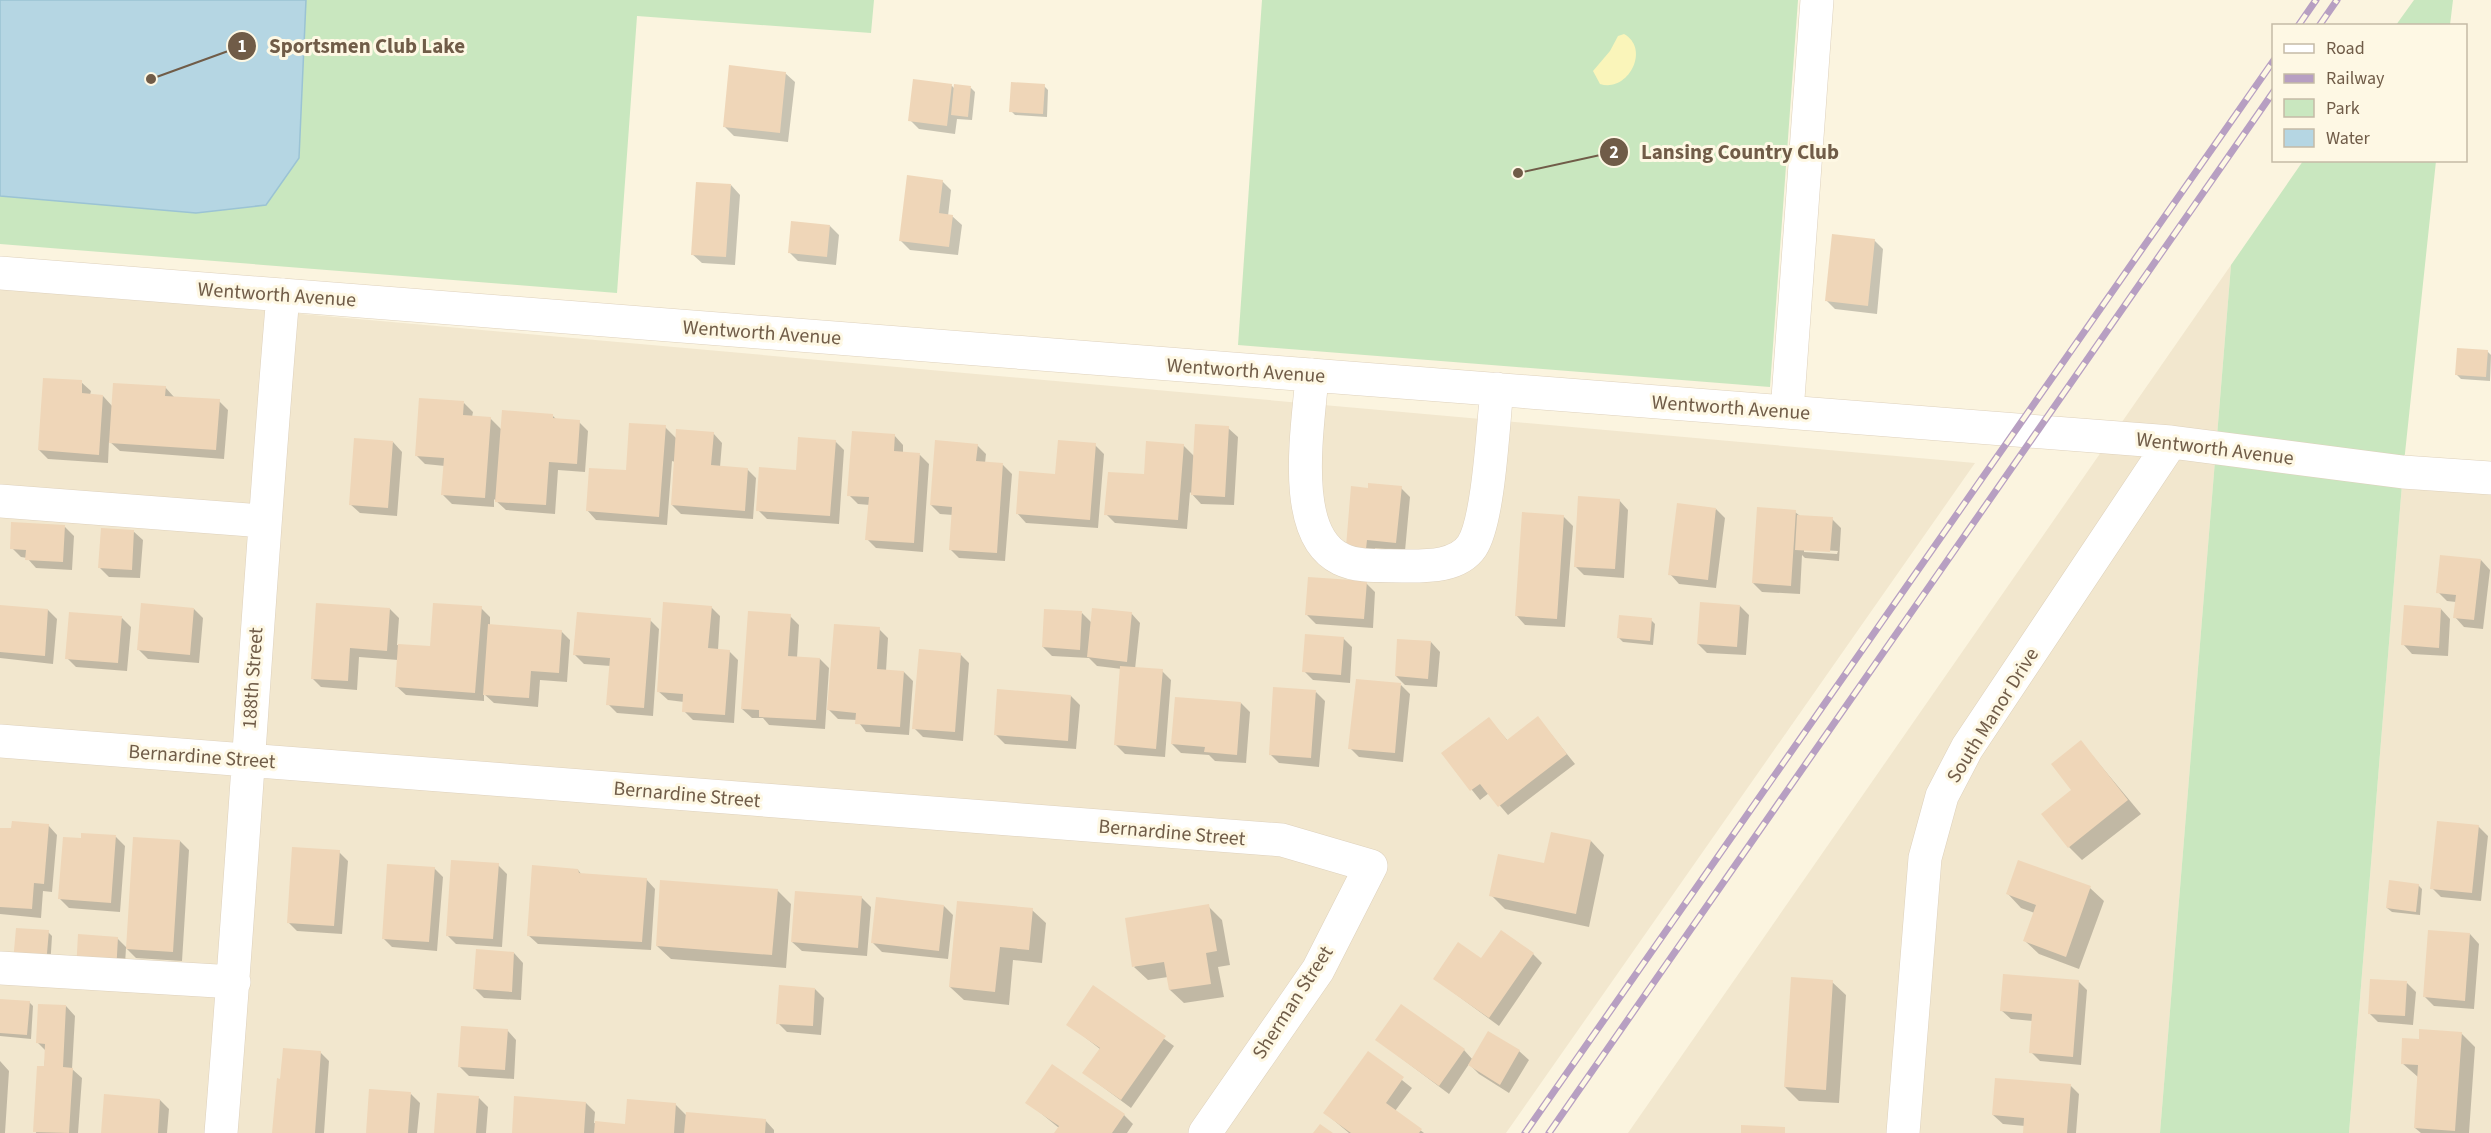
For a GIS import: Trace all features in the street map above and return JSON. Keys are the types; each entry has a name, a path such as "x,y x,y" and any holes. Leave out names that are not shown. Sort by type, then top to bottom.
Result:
{"street":[{"path":"1787,412 1817,0"},
{"name":"Wentworth Avenue","path":"0,273 2171,442 2403,472 2491,478"},
{"name":"188th Street","path":"221,1133 234,982 263,522 283,295"},
{"path":"1312,375 1306,466 1308,508 1316,533 1328,550 1342,560 1367,564 1435,566 1454,560 1472,548 1481,525 1497,389"},
{"name":"South Manor Drive","path":"1903,1133 1925,858 1942,796 1967,748 2171,442"},
{"path":"0,501 263,522"},
{"name":"Bernardine Street","path":"0,741 1282,840 1371,866"},
{"name":"Sherman Street","path":"1205,1133 1317,970 1371,866"},
{"path":"0,968 234,982"}],"shaded area":[{"path":"2231,265 2160,1133 1628,1133"},
{"path":"0,287 1975,463 1506,1133 0,1133"},
{"path":"2403,472 2491,475 2491,1133 2349,1133"}],"green space":[{"path":"0,0 874,0 871,33 637,16 617,293 0,244"},
{"path":"1262,0 1798,0 1770,387 1238,345"},
{"path":"2414,0 2453,0 2450,24 2397,24"},
{"path":"2302,162 2436,162 2403,472 2349,1133 2160,1133 2231,265"}],"sand":[{"path":"1624,34 1632,41 1636,49 1633,68 1619,82 1610,85 1600,84 1593,71 1610,51 1618,36"}],"water":[{"path":"0,0 306,0 299,158 266,205 196,213 0,196"}],"building":[{"path":"729,65 786,72 780,133 723,127"},
{"path":"913,79 952,84 947,126 908,121"},
{"path":"1011,82 1045,84 1043,114 1009,112"},
{"path":"954,84 971,86 968,117 951,115"},
{"path":"907,175 943,180 939,213 953,215 949,247 899,241"},
{"path":"696,182 731,184 726,257 691,255"},
{"path":"791,221 830,225 827,257 788,253"},
{"path":"1832,234 1875,239 1868,306 1825,301"},
{"path":"2457,348 2488,350 2486,377 2455,375"},
{"path":"43,378 82,380 82,393 103,395 99,455 38,450"},
{"path":"113,383 166,386 165,396 220,399 216,450 109,443"},
{"path":"419,398 464,401 463,415 491,417 485,498 441,495 444,458 415,456"},
{"path":"502,410 553,414 553,418 580,420 577,464 549,462 546,505 495,502"},
{"path":"629,423 666,425 659,517 586,511 589,468 626,470"},
{"path":"1195,424 1229,426 1225,497 1191,495"},
{"path":"676,429 714,432 711,465 748,468 745,511 671,505"},
{"path":"852,431 895,434 894,451 920,453 914,543 865,540 869,497 847,496"},
{"path":"798,437 836,440 830,516 756,511 759,467 796,470"},
{"path":"354,438 393,441 388,508 349,505"},
{"path":"935,440 978,444 976,461 1003,463 997,553 949,550 952,507 930,505"},
{"path":"1058,440 1096,443 1090,520 1016,514 1019,471 1055,474"},
{"path":"1146,441 1184,444 1178,520 1104,515 1108,472 1144,474"},
{"path":"1368,483 1402,486 1396,543 1367,540 1366,549 1346,547 1351,486 1368,488"},
{"path":"1578,496 1620,499 1615,569 1574,567"},
{"path":"1677,503 1716,508 1708,580 1668,575"},
{"path":"1757,507 1796,510 1791,586 1752,583"},
{"path":"1522,512 1564,515 1557,619 1515,616"},
{"path":"1797,515 1833,517 1830,552 1795,550"},
{"path":"11,522 65,525 63,562 25,560 26,550 10,549"},
{"path":"101,528 134,530 132,570 98,568"},
{"path":"2440,555 2481,559 2474,620 2453,618 2456,595 2436,593"},
{"path":"1308,577 1367,581 1364,619 1305,615"},
{"path":"663,602 712,606 708,648 730,650 725,715 682,712 683,694 657,692"},
{"path":"1700,602 1740,605 1737,647 1697,644"},
{"path":"141,603 194,608 190,655 137,650"},
{"path":"316,603 390,608 387,651 350,648 348,681 311,679"},
{"path":"433,603 482,606 475,693 395,687 398,644 430,646"},
{"path":"0,605 48,609 45,656 0,652"},
{"path":"2404,605 2441,608 2439,648 2401,645"},
{"path":"1092,608 1132,612 1127,662 1087,657"},
{"path":"1044,609 1082,611 1080,650 1042,647"},
{"path":"748,611 791,614 788,656 820,658 816,720 759,717 759,710 741,709"},
{"path":"69,612 122,616 118,663 65,659"},
{"path":"577,612 651,618 644,708 606,705 610,658 573,655"},
{"path":"1619,615 1652,618 1650,641 1617,638"},
{"path":"488,624 562,630 559,673 531,671 529,698 483,695"},
{"path":"834,624 880,627 877,669 904,671 900,727 855,724 856,713 827,710"},
{"path":"1305,634 1344,637 1341,675 1302,672"},
{"path":"1397,639 1431,641 1428,679 1395,676"},
{"path":"919,649 961,653 955,732 912,729"},
{"path":"1120,666 1163,669 1156,749 1114,745"},
{"path":"1356,679 1401,683 1395,753 1348,749"},
{"path":"1273,687 1316,690 1311,758 1269,755"},
{"path":"997,689 1071,695 1068,741 994,735"},
{"path":"1175,697 1241,702 1237,755 1204,752 1205,747 1171,744"},
{"path":"1538,716 1567,754 1498,807 1480,784 1470,791 1441,753 1489,717 1507,740"},
{"path":"2081,740 2128,800 2068,848 2041,814 2071,790 2051,764"},
{"path":"12,821 49,824 44,884 34,883 32,909 0,907 0,828 11,828"},
{"path":"2437,821 2479,825 2472,893 2430,889"},
{"path":"1551,832 1591,840 1576,914 1489,896 1498,854 1544,863"},
{"path":"81,833 116,835 111,903 58,899 63,837 81,838"},
{"path":"133,837 180,840 173,952 126,949"},
{"path":"292,847 340,850 334,926 287,923"},
{"path":"451,860 499,863 493,939 446,936"},
{"path":"2018,860 2091,886 2066,957 2023,941 2036,905 2006,894"},
{"path":"387,864 435,867 429,942 382,939"},
{"path":"532,865 578,869 579,873 647,878 642,942 527,936"},
{"path":"660,880 778,889 772,955 656,946"},
{"path":"2389,880 2419,884 2416,912 2386,908"},
{"path":"795,891 862,896 858,948 791,942"},
{"path":"876,897 944,905 939,951 871,943"},
{"path":"957,901 1033,908 1029,950 1000,947 995,992 949,987"},
{"path":"1209,904 1217,951 1206,953 1211,984 1169,990 1164,962 1132,967 1125,918"},
{"path":"16,928 49,930 46,965 13,962"},
{"path":"1501,930 1534,953 1489,1018 1433,979 1458,942 1481,958"},
{"path":"2428,930 2470,933 2465,1001 2423,997"},
{"path":"78,934 118,937 116,973 76,971"},
{"path":"476,949 514,952 512,992 473,989"},
{"path":"2003,974 2079,980 2073,1057 2029,1053 2032,1014 2000,1011"},
{"path":"1791,977 1833,980 1826,1090 1784,1087"},
{"path":"2370,979 2407,981 2405,1016 2368,1014"},
{"path":"779,985 815,988 813,1026 776,1024"},
{"path":"1093,985 1166,1036 1121,1100 1082,1073 1100,1048 1066,1025"},
{"path":"0,999 30,1001 27,1035 0,1033"},
{"path":"38,1004 66,1005 63,1067 73,1068 69,1133 33,1132 37,1066 44,1066 45,1044 36,1043"},
{"path":"1401,1004 1465,1049 1439,1086 1375,1040"},
{"path":"461,1026 508,1029 505,1070 458,1067"},
{"path":"2419,1029 2462,1032 2455,1131 2414,1128 2418,1065 2401,1064 2402,1038 2419,1039"},
{"path":"1488,1031 1520,1050 1500,1085 1468,1065"},
{"path":"283,1048 321,1051 315,1133 272,1133 277,1078 280,1079"},
{"path":"1368,1051 1404,1077 1386,1103 1422,1129 1419,1133 1351,1133 1323,1113"},
{"path":"1052,1064 1125,1114 1112,1133 1054,1133 1059,1126 1025,1103"},
{"path":"1995,1078 2071,1084 2067,1133 2023,1133 2024,1118 1992,1115"},
{"path":"369,1089 411,1092 408,1133 366,1133"},
{"path":"437,1093 479,1096 476,1133 434,1133"},
{"path":"104,1094 160,1099 158,1133 101,1133"},
{"path":"514,1096 586,1102 584,1133 512,1133"},
{"path":"627,1099 676,1103 674,1133 594,1133 595,1121 625,1124"},
{"path":"686,1112 766,1119 765,1133 684,1133"},
{"path":"1320,1124 1333,1133 1313,1133"},
{"path":"1741,1125 1785,1127 1785,1133 1741,1133"}],"railway":[{"path":"2299,24 2316,0"},
{"path":"2320,24 2337,0"},
{"path":"1525,1133 2272,63"},
{"path":"1549,1133 2272,94"}],"place":[{"name":"Sportsmen Club Lake","path":"151,79"},
{"name":"Lansing Country Club","path":"1518,173"}]}
